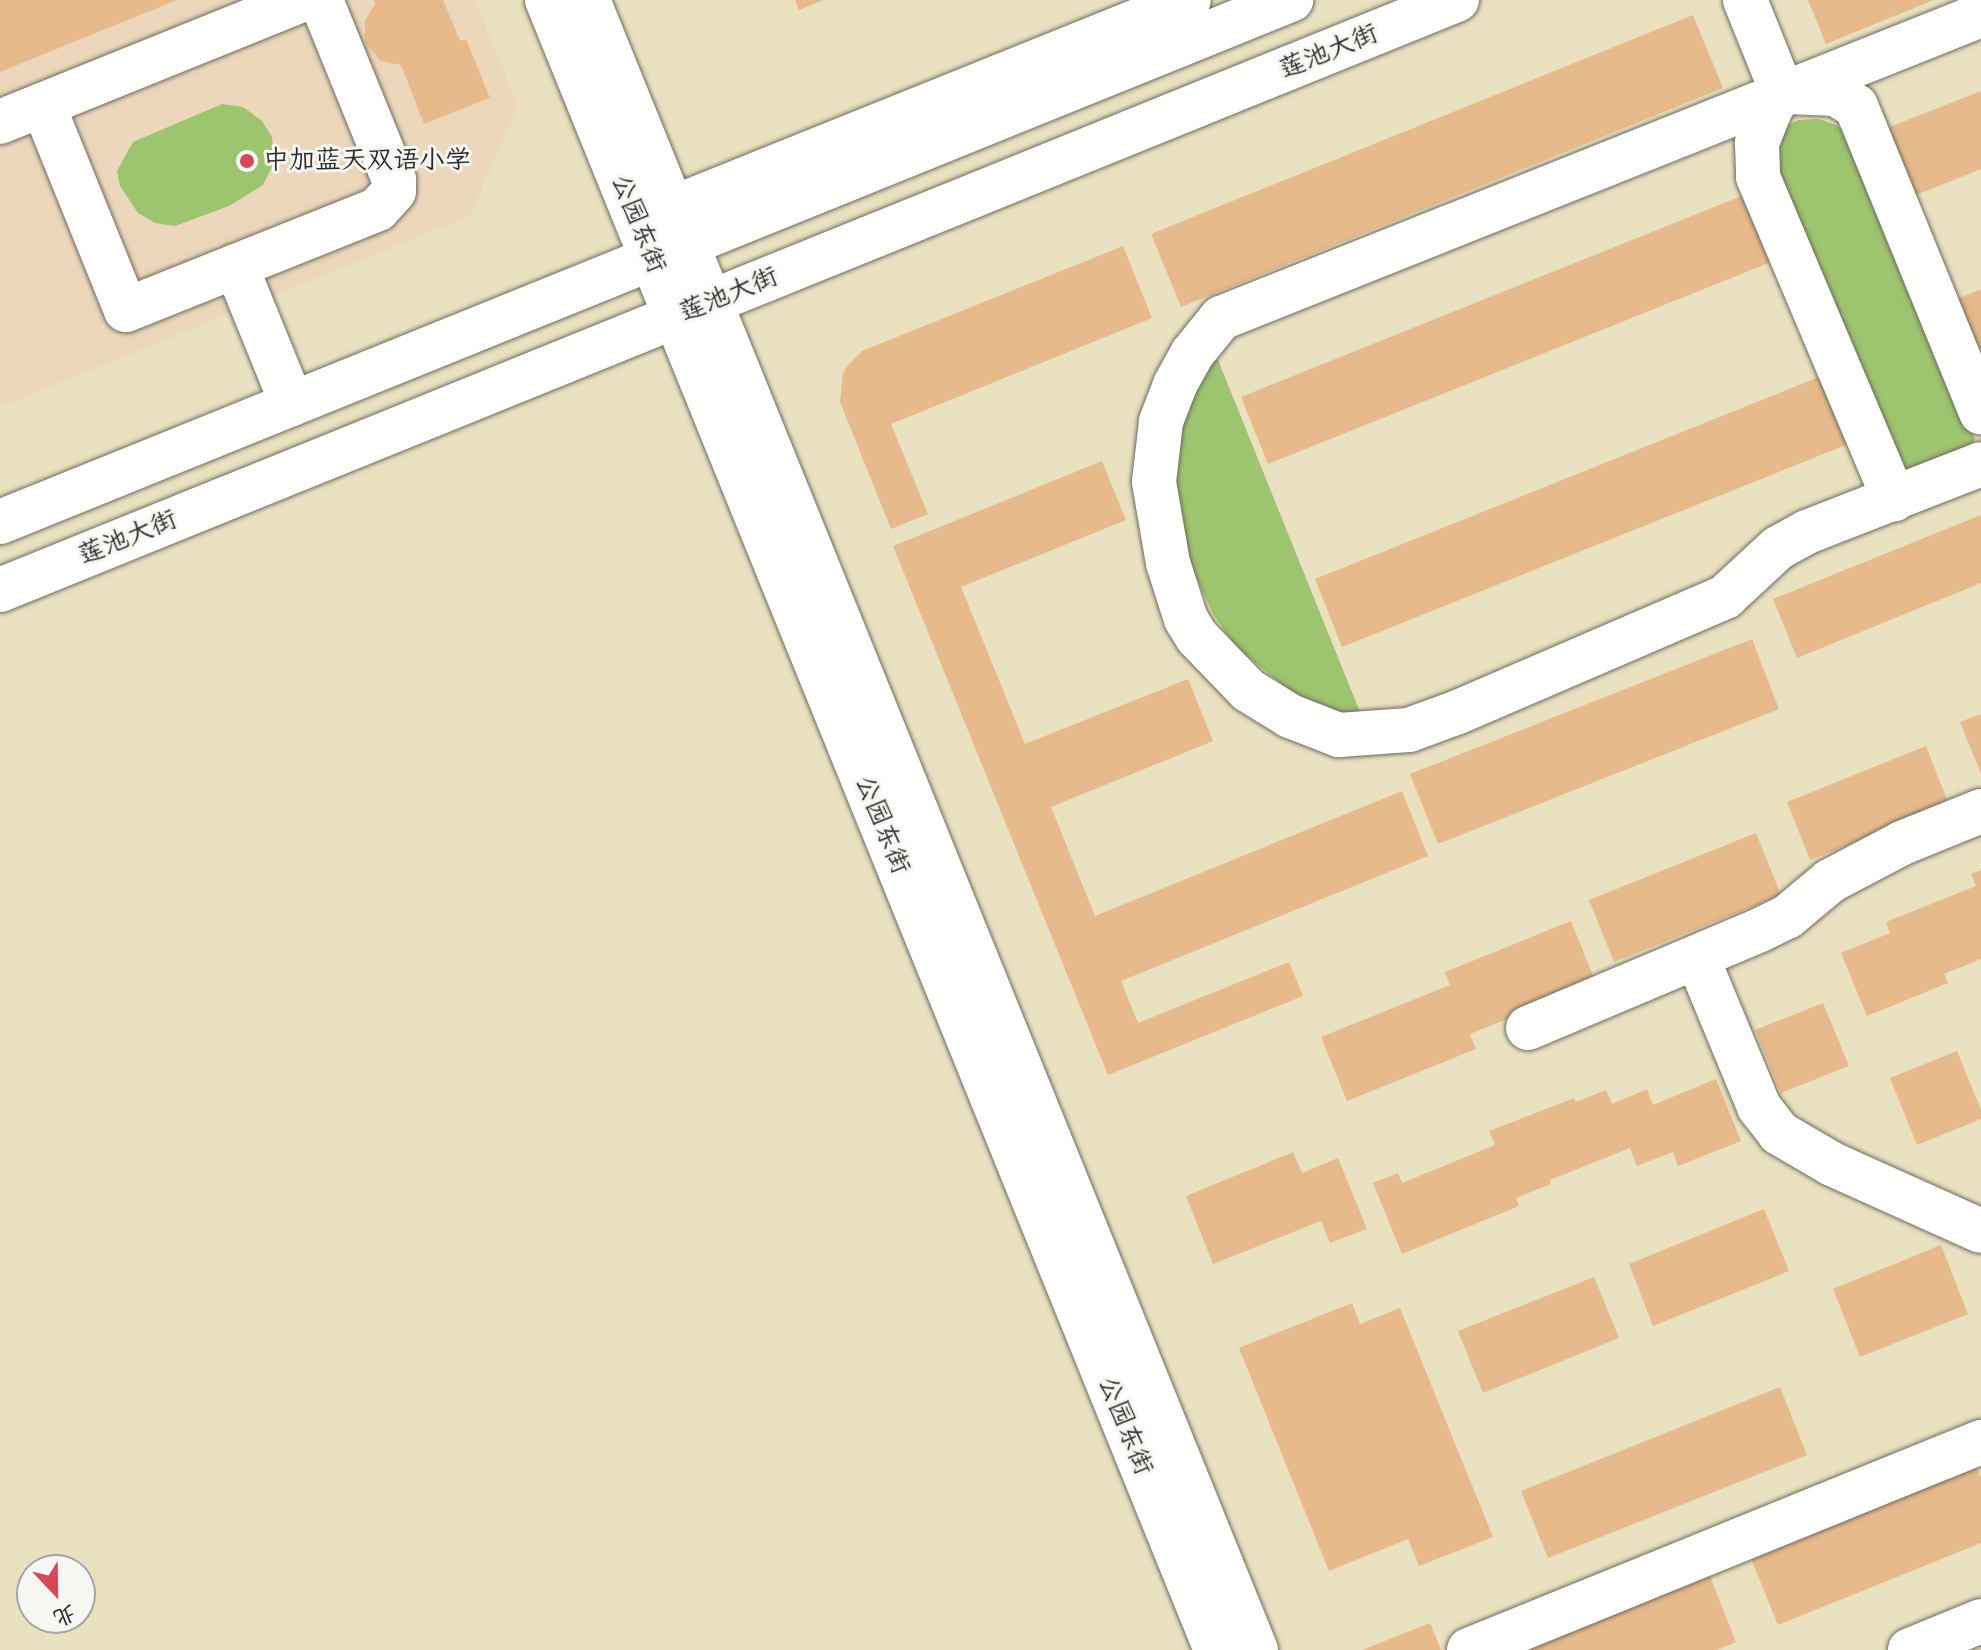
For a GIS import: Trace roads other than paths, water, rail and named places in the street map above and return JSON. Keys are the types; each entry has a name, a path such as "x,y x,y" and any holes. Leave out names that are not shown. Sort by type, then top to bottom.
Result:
{"street":[{"path":"0,122 302,0"},
{"path":"43,105 126,310 378,209 394,191 394,180 321,0"},
{"name":"公园东街","path":"547,0 671,237"},
{"name":"公园东街","path":"588,0 693,309 1216,1650"},
{"path":"0,522 292,404 671,237 1189,0"},
{"path":"671,237 1291,0"},
{"name":"莲池大街","path":"0,590 1457,0"},
{"path":"1745,0 1782,92"},
{"path":"1981,15 1221,318 1192,354 1175,385 1161,422 1154,482 1171,574 1186,619 1197,637 1248,690 1290,716 1339,735 1409,730 1458,712 1725,597 1778,548 1807,532 1981,464"},
{"path":"1782,92 1835,94 1856,106 1981,413"},
{"path":"1782,92 1771,108 1757,143 1758,177 1894,499"},
{"path":"236,266 292,404"},
{"name":"公园东街","path":"693,309 1256,1650"},
{"path":"1528,1028 1787,917 1830,881 1902,843 1981,811"},
{"path":"1697,957 1759,1107 1779,1133 1832,1164 1981,1231"},
{"path":"1469,1650 1981,1442"},
{"path":"1910,1650 1981,1621"}],"place":[{"name":"中加蓝天双语小学","path":"247,161"}]}
